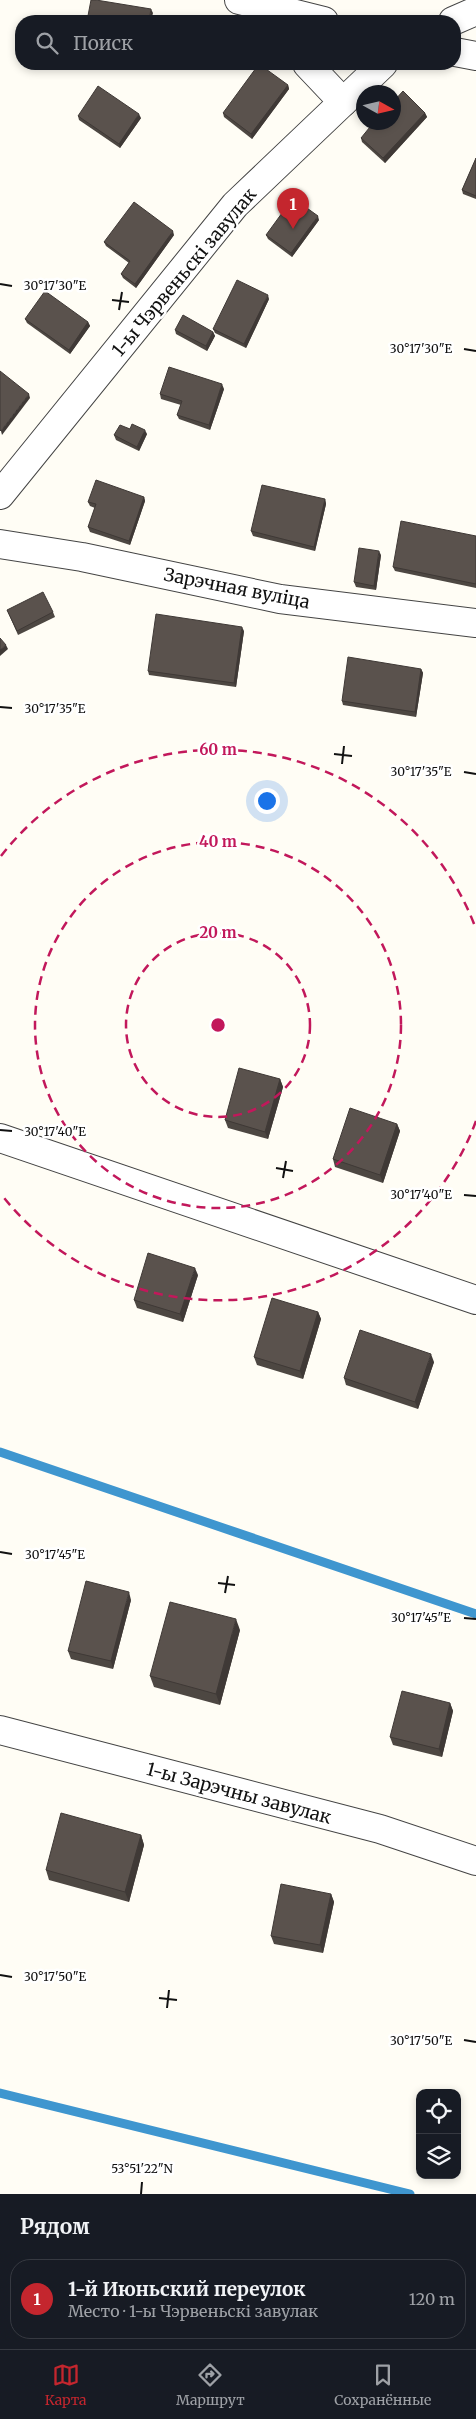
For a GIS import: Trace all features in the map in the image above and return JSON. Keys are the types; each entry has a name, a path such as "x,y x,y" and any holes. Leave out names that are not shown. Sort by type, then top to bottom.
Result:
{"street":[{"path":"251,6 295,15"},
{"path":"461,17 476,11"},
{"path":"461,53 476,56"},
{"path":"313,70 343,102"},
{"name":"1-ы Чэрвеньскі завулак","path":"0,495 235,205 377,70"},
{"name":"Зарэчная вуліца","path":"0,544 82,557 280,599 476,623"},
{"path":"0,1138 476,1300"},
{"name":"1-ы Зарэчны завулак","path":"0,1730 380,1829 476,1861"}],"building":[{"path":"91,0 151,9 150,15 88,15"},
{"path":"255,70 267,70 288,85 251,134 223,113"},
{"path":"98,86 139,114 119,144 78,116"},
{"path":"403,91 425,113 383,158 361,138 368,130 401,130 401,93"},
{"path":"476,158 476,196 462,190"},
{"path":"293,198 318,216 291,253 266,235"},
{"path":"134,202 173,231 135,284 121,274 130,261 104,242"},
{"path":"237,280 268,295 244,344 213,329"},
{"path":"45,291 88,322 69,350 25,319"},
{"path":"183,315 213,332 206,346 175,330"},
{"path":"169,367 222,384 209,425 177,415 182,401 160,394"},
{"path":"0,371 29,394 1,431 0,430"},
{"path":"132,424 145,430 137,447 114,435 120,425 130,429"},
{"path":"96,480 144,497 129,541 88,527 96,504 88,502"},
{"path":"262,485 325,499 314,547 251,531"},
{"path":"401,521 476,536 476,584 393,567"},
{"path":"359,548 379,551 374,586 354,582"},
{"path":"43,592 53,612 17,631 7,610"},
{"path":"156,614 242,627 234,683 148,671"},
{"path":"0,638 6,645 0,650"},
{"path":"348,657 421,669 415,712 342,701"},
{"path":"239,1068 280,1079 265,1132 225,1120"},
{"path":"350,1108 397,1124 380,1175 333,1159"},
{"path":"148,1253 195,1268 180,1314 134,1300"},
{"path":"272,1298 318,1312 300,1371 254,1357"},
{"path":"360,1330 431,1354 415,1402 344,1378"},
{"path":"86,1581 129,1592 111,1661 68,1651"},
{"path":"170,1602 236,1619 216,1694 150,1676"},
{"path":"402,1691 450,1703 439,1749 390,1737"},
{"path":"61,1813 141,1835 125,1892 46,1870"},
{"path":"281,1884 331,1894 320,1945 271,1936"}],"waterway":[{"path":"0,1452 476,1614"},
{"path":"0,2093 410,2194"}],"place":[{"name":"1-й Июньский переулок","path":"293,229"}]}
